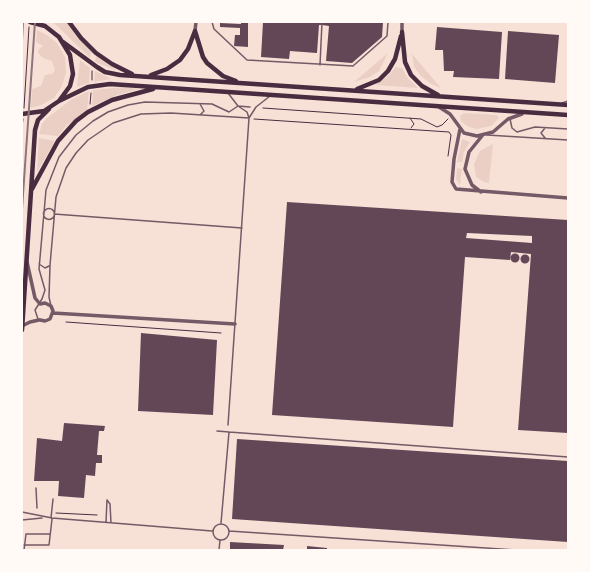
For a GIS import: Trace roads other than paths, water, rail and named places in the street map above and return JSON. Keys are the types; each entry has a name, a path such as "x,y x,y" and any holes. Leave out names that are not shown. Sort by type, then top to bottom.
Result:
{"main road":[{"path":"30,22 48,28 88,62 105,72 135,76 568,105"},
{"path":"46,22 48,28"},
{"path":"69,22 81,38 96,53 112,64 135,76"},
{"path":"147,76 167,69 180,60 188,49 195,31"},
{"path":"195,31 203,57 207,63 223,76 241,83"},
{"path":"352,91 372,84 388,71 395,58 402,32"},
{"path":"402,32 405,62 411,75 428,91 443,97"},
{"path":"59,101 70,86 73,74 72,60 63,42"},
{"path":"22,330 35,130 38,120 49,109 59,101 82,89 99,85 123,85 568,115"},
{"path":"31,193 58,141 76,121 88,112 112,100 156,88"},
{"path":"22,114 36,113 49,109"}],"street":[{"path":"195,31 196,22"},
{"path":"402,22 402,32"},
{"path":"437,106 447,111 460,129 470,135 485,135"},
{"path":"482,192 472,185 465,169 469,152 485,135 498,129 511,117 529,113"},
{"path":"460,129 454,159 453,186 460,190 568,198"},
{"path":"26,257 35,298 40,304 45,303 51,306 54,313"},
{"path":"54,313 235,324"},
{"path":"22,326 39,320 48,321 54,313"}],"lane":[{"path":"212,22 214,29 247,60 353,66 387,36 388,22"},
{"path":"320,65 322,22"},
{"path":"228,93 238,106 247,112 249,118 228,425"},
{"path":"249,118 256,107 270,96"},
{"path":"555,104 568,101"},
{"path":"39,320 35,313 40,304 45,288 39,272 39,264 46,190 57,161 70,142 93,121 118,109 146,102 212,104 226,112 233,111 238,106 250,107"},
{"path":"200,104 204,111 200,115"},
{"path":"51,306 49,296 50,265 57,191 66,168 82,146 103,128 124,118 142,114 161,112 249,118"},
{"path":"511,117 511,126 517,132 532,127 568,129"},
{"path":"546,139 542,136 542,131 547,127"},
{"path":"485,135 568,140"},
{"path":"43,214 44,210 50,208 54,214"},
{"path":"43,214 48,220 52,219 54,214"},
{"path":"54,214 242,228"},
{"path":"39,264 45,268 50,265"},
{"path":"217,430 568,457"},
{"path":"221,523 229,432"},
{"path":"36,488 37,508"},
{"path":"24,545 48,546 53,499"},
{"path":"106,522 107,500 110,504 110,523"},
{"path":"22,512 45,518"},
{"path":"22,520 52,518 212,531"},
{"path":"221,523 227,525 229,531 227,538 220,540 215,538 212,531 216,525 221,523"},
{"path":"229,531 516,550"},
{"path":"24,550 25,534 50,534"},
{"path":"219,550 220,540"}],"railway":[{"path":"22,41 23,22"},
{"path":"22,209 35,22"}]}
